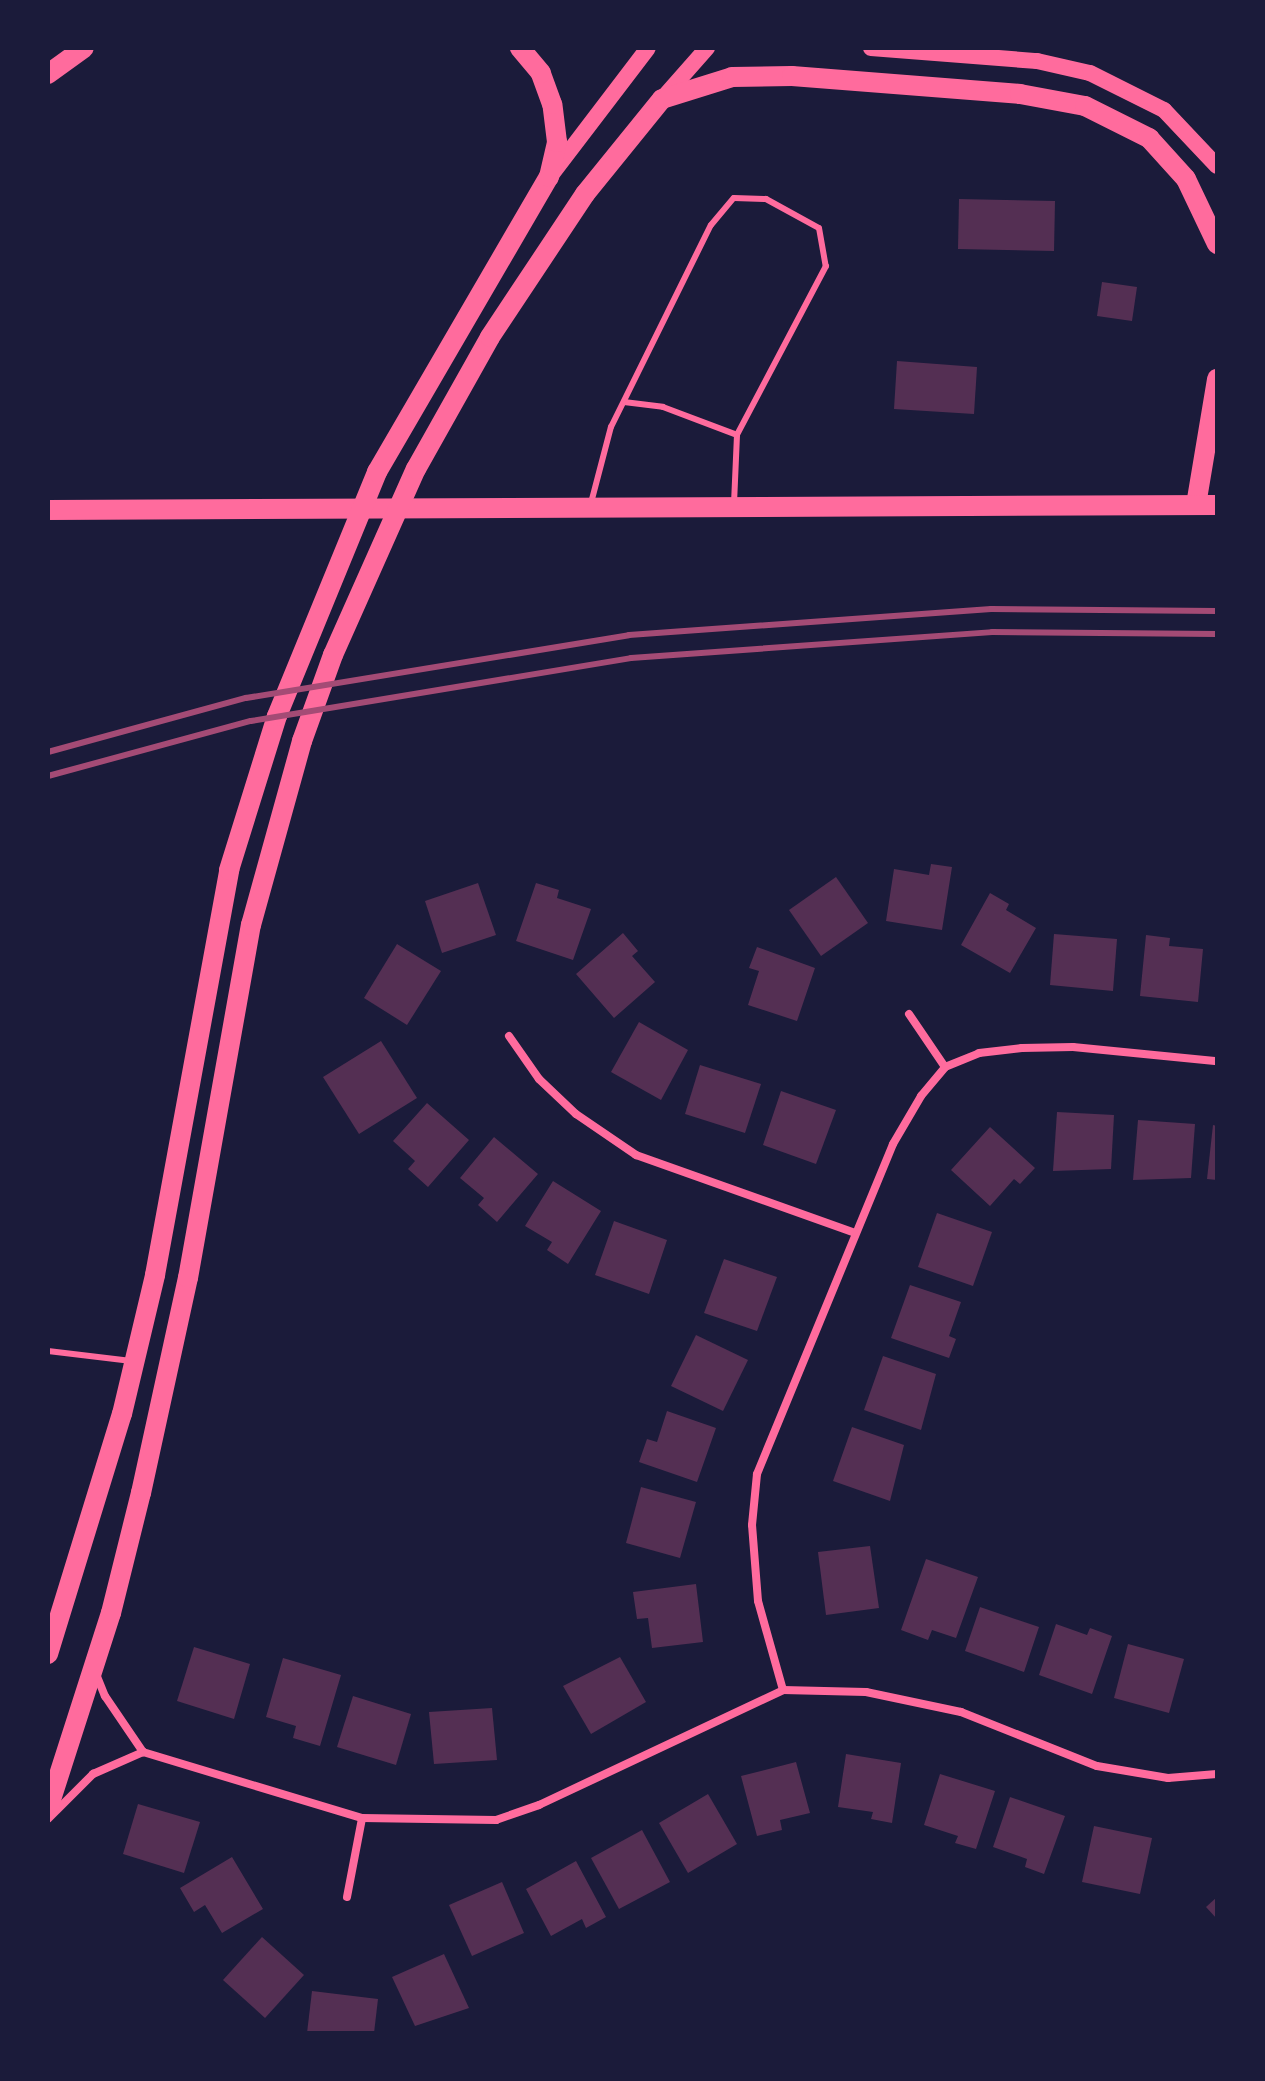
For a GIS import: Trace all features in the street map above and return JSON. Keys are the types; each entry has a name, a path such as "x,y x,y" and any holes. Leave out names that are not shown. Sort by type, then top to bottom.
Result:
{"main road":[{"path":"48,74 84,48"},
{"path":"520,48 545,80 556,121 549,177"},
{"path":"48,1654 61,1601 134,1362 229,870 294,667 377,472 427,379 549,177 648,48"},
{"path":"48,1809 93,1666 141,1493 188,1278 238,986 265,869 317,697 416,469 466,379 585,194 707,48"},
{"path":"871,48 1037,61 1090,73 1164,110 1217,166"},
{"path":"662,99 697,85 761,75 1051,97 1118,120 1149,138 1186,179 1217,244"},
{"path":"1196,505 1217,379"},
{"path":"48,510 1217,505"}],"street":[{"path":"909,1014 945,1067"},
{"path":"509,1036 539,1079 576,1114 636,1155 855,1233"},
{"path":"783,1690 758,1601 752,1525 757,1474 893,1144 945,1067 979,1053 1022,1048 1073,1047 1217,1061"},
{"path":"93,1666 105,1696 143,1752 362,1818 496,1820 539,1805 783,1690 866,1692 961,1712 1097,1766 1168,1778 1217,1774"},
{"path":"48,1819 93,1774 143,1752"},
{"path":"347,1897 362,1818"}],"lane":[{"path":"589,510 611,427 711,225 734,198 766,199 819,228 826,266 737,435 734,509"},
{"path":"624,402 663,407 737,435"},
{"path":"48,1351 134,1362"}],"building":[{"path":"959,199 1055,201 1054,251 958,249"},
{"path":"1102,282 1137,287 1132,321 1097,316"},
{"path":"897,361 977,367 974,414 894,409"},
{"path":"931,864 952,867 942,930 886,921 894,869 929,875"},
{"path":"836,877 868,923 821,956 789,910"},
{"path":"478,883 496,935 442,953 425,901"},
{"path":"536,883 559,890 557,898 591,909 573,960 516,941"},
{"path":"990,893 1009,904 1006,910 1036,928 1010,973 961,945"},
{"path":"623,933 638,951 632,956 655,982 614,1018 576,974"},
{"path":"1054,934 1117,939 1113,991 1050,985"},
{"path":"1146,935 1170,938 1169,946 1203,949 1198,1002 1140,996"},
{"path":"397,944 441,971 407,1025 364,998"},
{"path":"757,947 815,968 797,1021 748,1005 759,971 749,968"},
{"path":"639,1022 688,1050 661,1100 611,1072"},
{"path":"381,1041 417,1098 359,1134 323,1077"},
{"path":"700,1065 761,1084 745,1133 685,1114"},
{"path":"781,1091 836,1110 816,1164 763,1145"},
{"path":"427,1103 469,1140 428,1187 408,1169 415,1161 393,1141"},
{"path":"1057,1112 1114,1115 1111,1169 1053,1171"},
{"path":"1138,1120 1195,1124 1191,1178 1133,1180"},
{"path":"1213,1125 1217,1126 1217,1180 1207,1179"},
{"path":"990,1127 1035,1168 1020,1184 1014,1179 990,1206 951,1170"},
{"path":"494,1137 538,1174 497,1222 478,1205 484,1198 460,1178"},
{"path":"553,1181 601,1211 568,1264 547,1250 552,1242 525,1226"},
{"path":"937,1213 992,1232 973,1286 918,1267"},
{"path":"614,1221 667,1240 649,1294 595,1275"},
{"path":"724,1259 777,1277 757,1331 704,1313"},
{"path":"910,1285 961,1302 949,1336 956,1339 949,1358 891,1338"},
{"path":"696,1335 748,1360 723,1411 671,1386"},
{"path":"883,1356 936,1374 921,1430 864,1410"},
{"path":"667,1411 716,1428 697,1482 639,1462 647,1439 657,1442"},
{"path":"852,1427 904,1445 890,1501 833,1481"},
{"path":"641,1487 696,1502 680,1558 626,1543"},
{"path":"870,1546 879,1608 826,1615 818,1552"},
{"path":"926,1559 978,1577 956,1638 932,1630 928,1640 901,1630"},
{"path":"696,1584 703,1642 652,1648 648,1618 637,1619 633,1592"},
{"path":"980,1607 1039,1627 1024,1672 965,1651"},
{"path":"1056,1624 1087,1635 1090,1628 1112,1636 1092,1694 1039,1675"},
{"path":"1128,1644 1184,1659 1169,1713 1114,1698"},
{"path":"194,1647 250,1664 234,1719 177,1701"},
{"path":"620,1657 646,1702 591,1734 563,1686"},
{"path":"283,1658 341,1675 320,1746 293,1738 296,1726 266,1717"},
{"path":"353,1696 411,1714 396,1765 337,1747"},
{"path":"492,1708 497,1760 434,1764 429,1712"},
{"path":"846,1754 901,1763 892,1823 871,1819 873,1812 838,1807"},
{"path":"796,1762 810,1813 780,1820 782,1830 757,1836 741,1776"},
{"path":"940,1774 995,1791 976,1849 955,1843 958,1836 924,1825"},
{"path":"708,1794 737,1844 688,1873 659,1823"},
{"path":"1010,1797 1065,1816 1044,1874 1025,1867 1027,1859 993,1847"},
{"path":"138,1804 200,1822 184,1873 123,1854"},
{"path":"1094,1826 1152,1838 1140,1894 1082,1882"},
{"path":"642,1830 670,1882 619,1909 591,1858"},
{"path":"232,1857 263,1909 222,1933 205,1905 194,1912 180,1888"},
{"path":"576,1861 606,1917 586,1928 582,1919 551,1936 526,1889"},
{"path":"502,1882 524,1933 472,1956 449,1905"},
{"path":"1217,1897 1217,1919 1206,1907"},
{"path":"262,1937 304,1975 265,2018 223,1980"},
{"path":"444,1954 469,2008 415,2026 392,1977"},
{"path":"312,1991 378,1999 374,2033 307,2033"}],"railway":[{"path":"48,752 246,698 629,635 991,609 1217,611"},
{"path":"48,776 251,721 631,658 992,632 1217,634"}]}
